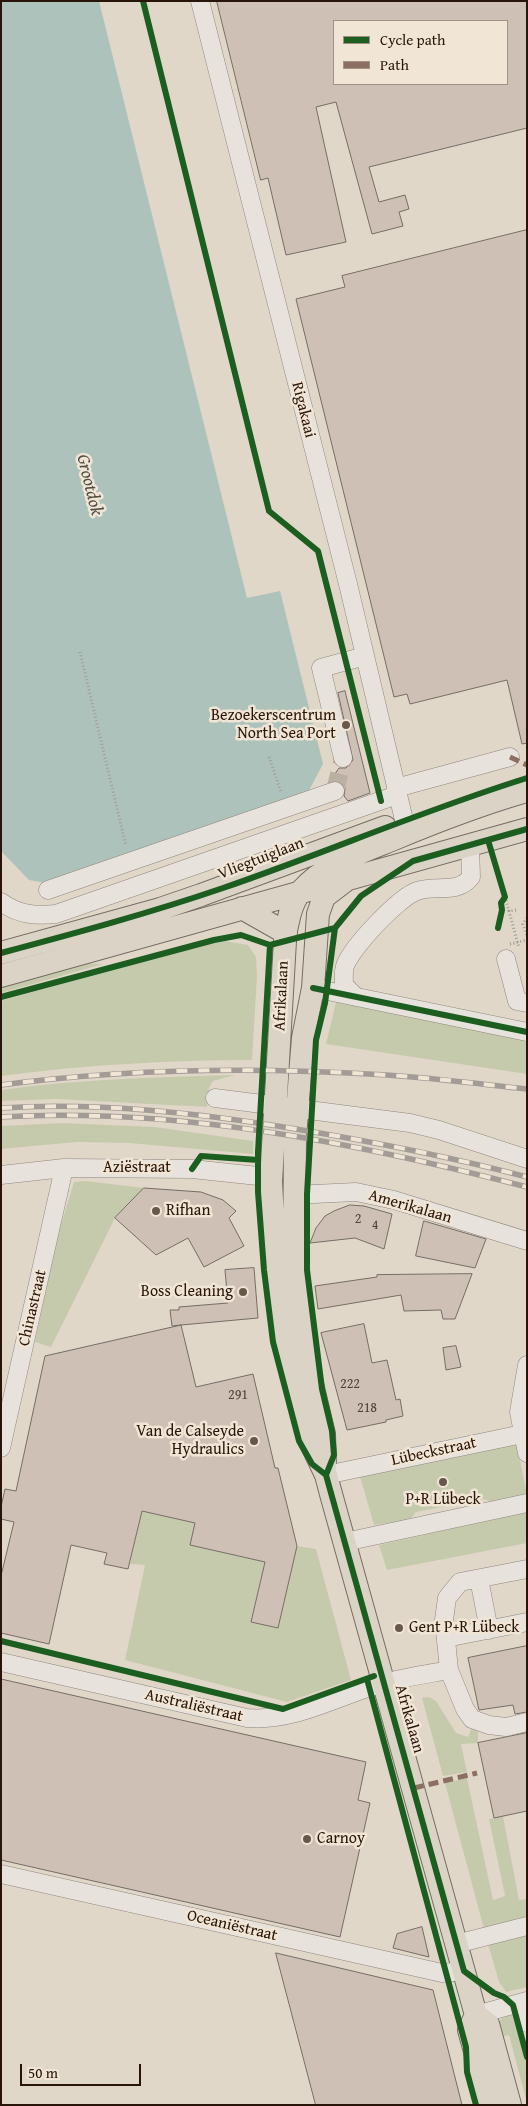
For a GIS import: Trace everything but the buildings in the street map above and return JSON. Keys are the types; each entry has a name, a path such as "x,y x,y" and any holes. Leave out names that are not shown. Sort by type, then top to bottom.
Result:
{"main road":[{"name":"Vliegtuiglaan","path":"1,953 160,909 266,872 404,820 527,778"},
{"path":"300,893 328,868 358,854 456,814 523,792 527,788"},
{"path":"1,976 527,829"},
{"path":"266,872 291,883 300,893"},
{"path":"317,933 318,914 324,897 345,880"},
{"name":"Afrikalaan","path":"300,893 317,933 313,988 271,1181 277,1299 283,1337 308,1437 326,1475 476,2015 488,2024 510,2105"},
{"name":"Afrikalaan","path":"300,893 286,933 287,1107 293,1195 294,1274 309,1371 324,1434 326,1475"},
{"path":"242,908 286,933"},
{"name":"Afrikalaan","path":"476,2015 469,2030 490,2105"}],"street":[{"name":"Rigakaai","path":"200,1 404,820"},
{"path":"342,758 320,668 364,656"},
{"path":"1,902 13,911 34,916 56,914 397,791 510,756"},
{"path":"48,890 335,791"},
{"path":"356,997 344,985 343,973 346,964 355,951 403,898 418,890 451,888 465,885 471,877 470,845"},
{"path":"506,959 517,1001 527,1003"},
{"path":"313,988 527,1032"},
{"path":"215,1098 410,1123 440,1130 527,1159"},
{"name":"Aziëstraat","path":"1,1175 64,1168 192,1169 258,1176 271,1181"},
{"name":"Chinastraat","path":"1,1448 64,1168"},
{"name":"Amerikalaan","path":"293,1195 356,1192 394,1200 527,1241"},
{"path":"527,1366 520,1412 527,1453"},
{"name":"Lübeckstraat","path":"326,1475 525,1433"},
{"path":"345,1542 527,1503"},
{"path":"526,1574 479,1578 460,1582 447,1598 444,1620 449,1670 464,1709 472,1719 489,1725 506,1727 527,1722"},
{"path":"479,1578 489,1630"},
{"path":"446,1638 527,1622"},
{"name":"Australiëstraat","path":"1,1662 237,1716 266,1720 285,1717 384,1683 449,1670"},
{"name":"Oceaniëstraat","path":"1,1874 442,1973 464,1971"},
{"path":"456,1944 527,1926"},
{"path":"476,2015 524,2002 527,2023"}],"path":[{"path":"80,652 128,854"},
{"path":"269,758 282,794"},
{"path":"502,888 505,897 501,903 515,932"},
{"path":"505,911 516,910"},
{"path":"527,918 524,924 527,936"},
{"path":"518,942 527,940"}],"green space":[{"path":"225,941 248,945 256,957 257,976 252,1060 126,1064 1,1076 1,1001 205,944"},
{"path":"83,963 103,964 1,993 1,985"},
{"path":"336,1002 527,1040 527,1074 326,1044"},
{"path":"235,1075 213,1081 209,1088 207,1107 56,1099 1,1101 1,1090 30,1086 118,1079"},
{"path":"63,1123 155,1127 253,1141 253,1154 129,1143 77,1142 1,1149 1,1126"},
{"path":"86,1181 144,1188 115,1218 51,1347 35,1342 57,1238 74,1182"},
{"path":"516,1441 527,1494 493,1502 483,1499 416,1512 410,1520 374,1525 359,1473 400,1465 404,1468"},
{"path":"142,1511 195,1523 191,1545 265,1562 251,1622 278,1628 297,1546 316,1549 351,1680 287,1702 125,1660 145,1565 130,1564"},
{"path":"527,1512 527,1543 387,1570 379,1545"},
{"path":"429,1697 436,1701 456,1733 468,1737 472,1727 478,1729 478,1743 461,1744 467,1772 443,1776 422,1698"},
{"path":"467,1778 493,1900 505,1896 489,1819 503,1816 519,1900 527,1899 527,1919 484,1929 445,1783"},
{"path":"527,1935 527,1987 506,1992 499,1982 488,1944"},
{"path":"513,2014 527,2065 527,2103 509,2035 497,2038 499,2022 504,2017"}],"water":[{"name":"Grootdok","path":"1,1 99,1 247,598 280,591 323,764 306,796 46,883 29,880 1,851"}],"tunnel":[{"path":"335,791 343,758"}],"railway":[{"path":"1,1085 97,1075 242,1070 387,1075 527,1089"},
{"path":"1,1108 76,1106 149,1110 223,1118 383,1145 527,1177"},
{"path":"1,1117 67,1115 200,1123 332,1143 398,1156 527,1187"}],"marked path":[{"path":"510,757 527,765"},
{"path":"414,1788 477,1773"}],"cycle path":[{"path":"143,1 269,511 318,551 381,801"},
{"path":"1,953 196,897 261,875 450,804 527,778"},
{"path":"326,1475 334,1455 332,1431 322,1389 307,1270 307,1194 316,1040 325,1003 335,928 361,896 413,861 527,829"},
{"path":"488,840 505,897 501,903 502,910 498,928"},
{"path":"1,997 214,940 241,935 270,945 335,928"},
{"path":"270,945 258,1152 258,1192 264,1270 273,1342 299,1441 312,1464 326,1475"},
{"path":"313,988 527,1032"},
{"path":"192,1169 201,1156 258,1160"},
{"path":"326,1475 464,1971 513,2005 527,2057"},
{"path":"1,1641 283,1709 374,1676"},
{"path":"367,1679 466,2047 467,2072 476,2105"}],"place":[{"name":"Bezoekerscentrum North Sea Port","path":"346,725"},
{"name":"Rifhan","path":"156,1211"},
{"name":"Boss Cleaning","path":"243,1292"},
{"name":"Van de Calseyde Hydraulics","path":"254,1441"},
{"name":"P+R Lübeck","path":"443,1482"},
{"name":"Gent P+R Lübeck","path":"399,1628"},
{"name":"Carnoy","path":"307,1839"}]}
